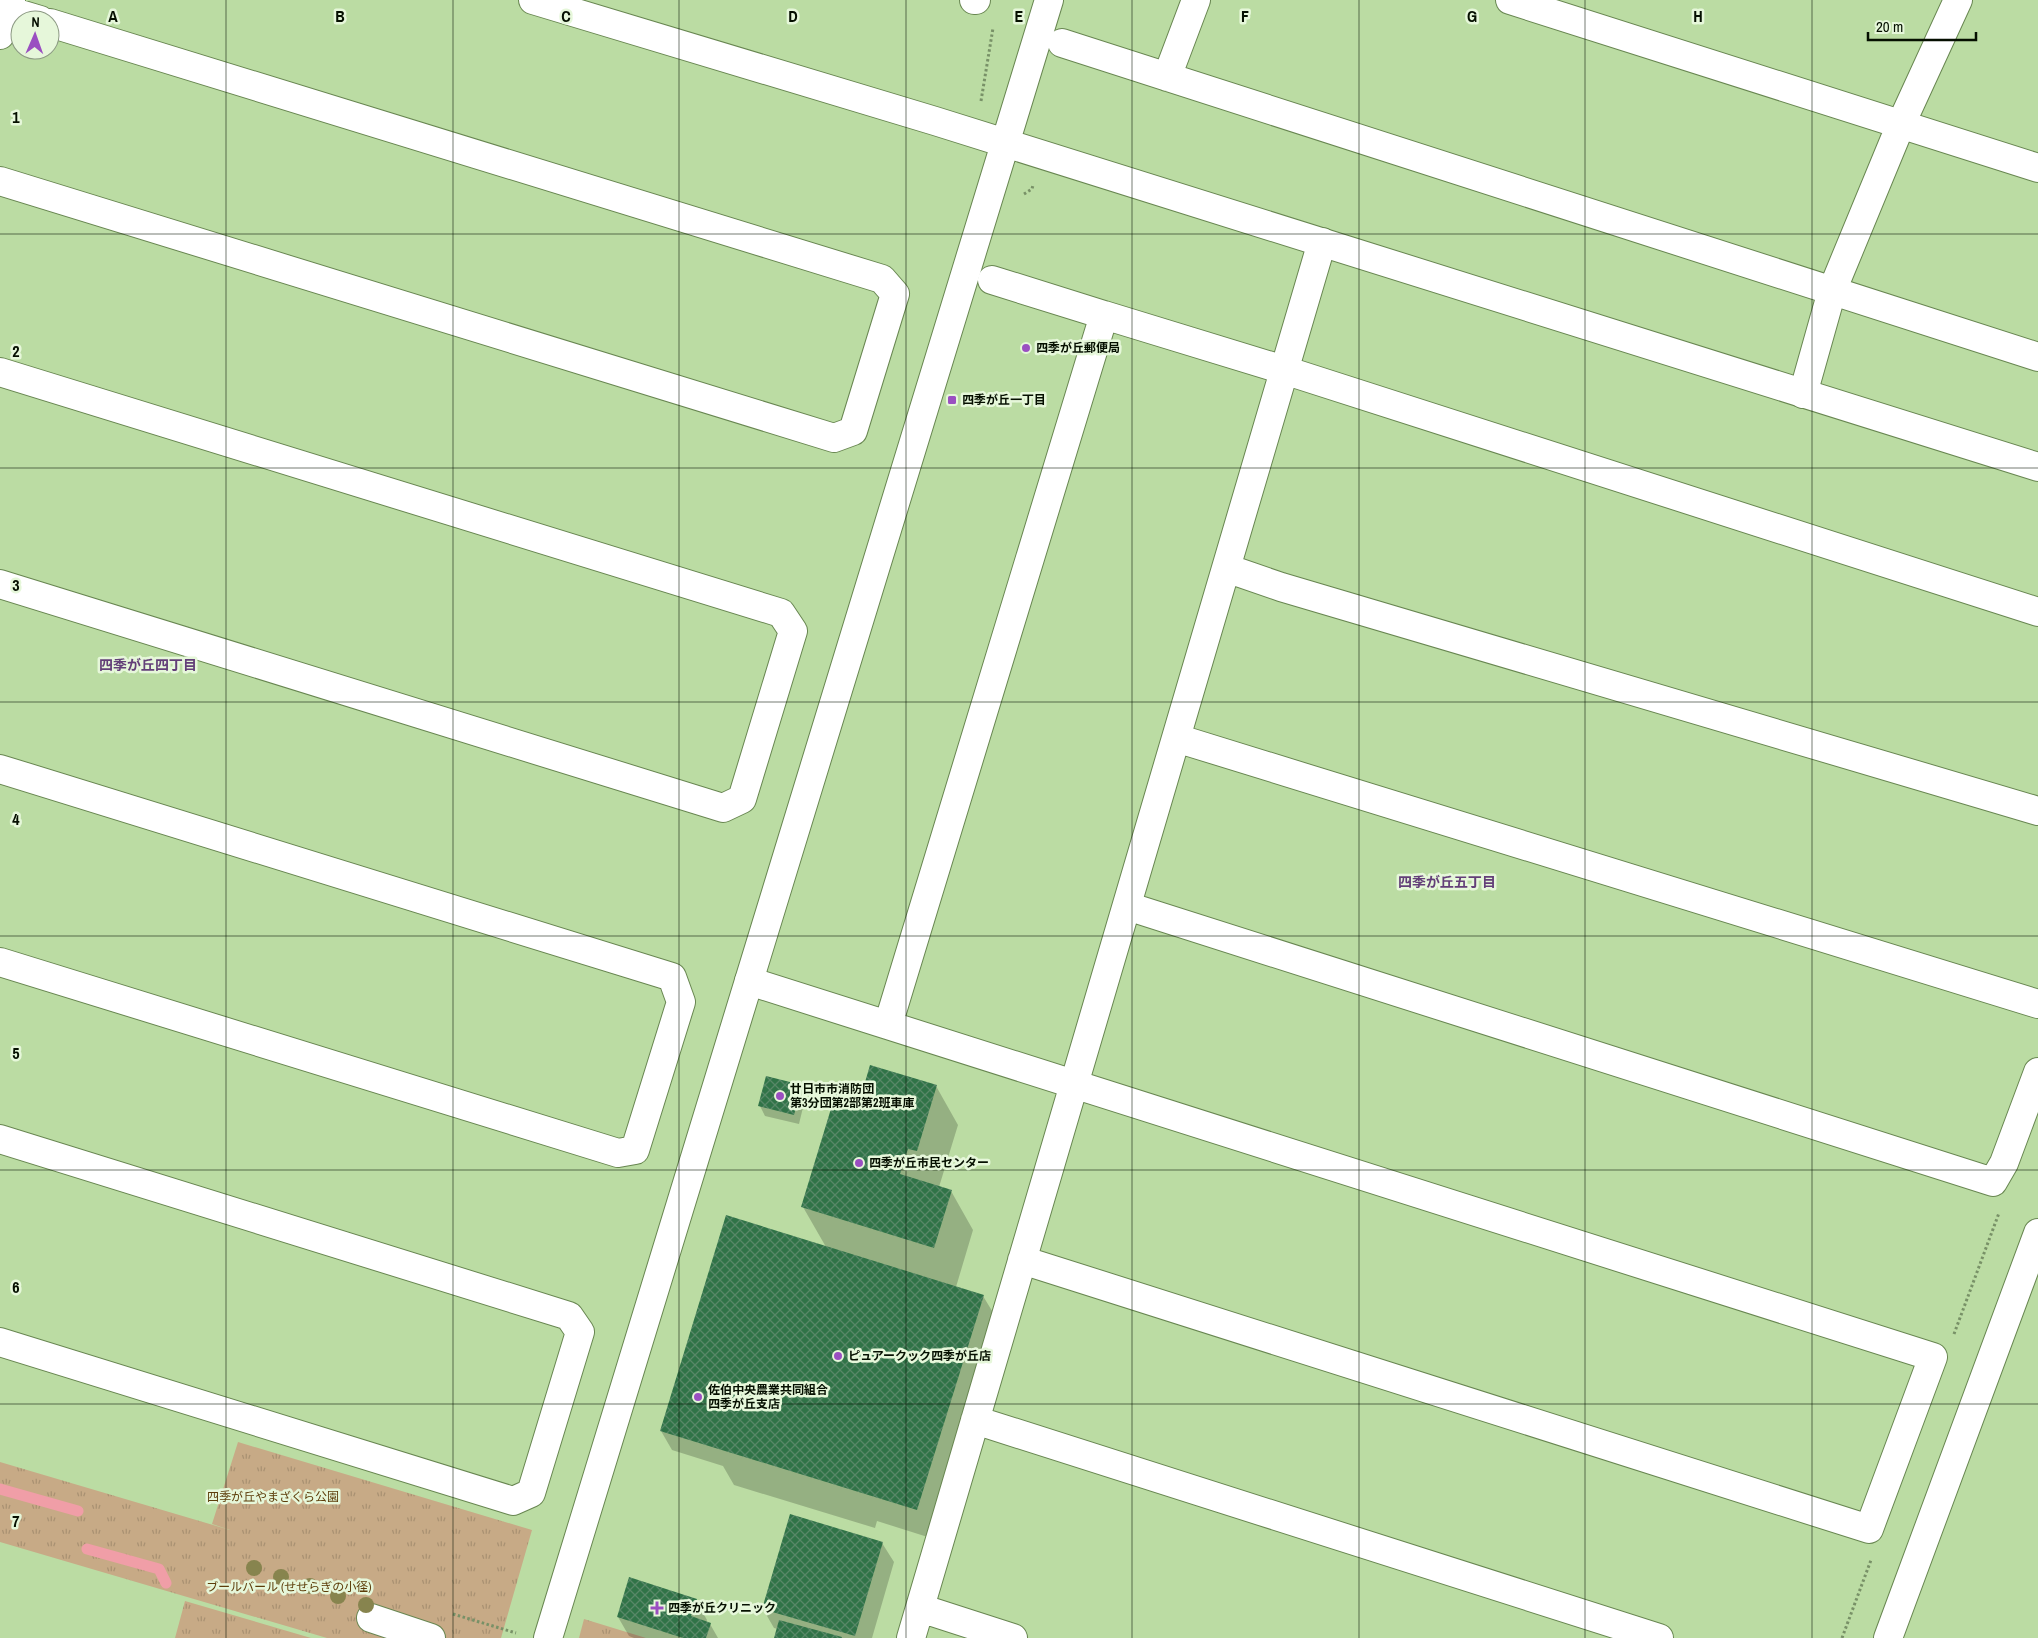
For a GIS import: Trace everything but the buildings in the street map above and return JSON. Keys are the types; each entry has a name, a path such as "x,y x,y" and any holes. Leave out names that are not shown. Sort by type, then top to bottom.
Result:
{"street":[{"path":"533,0 1006,143 2038,467"},
{"path":"548,1638 1049,0"},
{"path":"1167,77 1196,0"},
{"path":"1510,0 2038,168"},
{"path":"1803,394 1832,291 1901,124 1958,0"},
{"path":"0,181 834,438 854,431 895,294 882,279 60,26"},
{"path":"1062,43 2038,357"},
{"path":"911,1638 1322,242"},
{"path":"992,280 1284,370 2038,612"},
{"path":"888,1025 1104,315"},
{"path":"0,372 782,613 793,631 742,799 723,808 0,584"},
{"path":"1226,568 1281,587 2038,811"},
{"path":"1176,738 2038,1004"},
{"path":"0,769 672,977 680,1002 635,1150 618,1153 0,962"},
{"path":"1127,906 1993,1182 2004,1163 2038,1072"},
{"path":"749,981 1933,1357 1870,1529 1022,1260"},
{"path":"0,1139 569,1316 580,1332 531,1493 513,1501 0,1342"},
{"path":"1888,1638 2038,1233"},
{"path":"975,1420 1660,1638"},
{"path":"920,1608 1013,1638"},
{"path":"371,1618 431,1638"}],"path":[{"path":"980,101 994,22"}],"green space":[{"path":"238,1442 532,1530 501,1638 327,1638 0,1542 0,1462 230,1530 212,1524"},
{"path":"185,1601 311,1638 175,1638"},
{"path":"584,1619 646,1638 579,1638"}],"waterway":[{"path":"0,1489 78,1511"},
{"path":"87,1549 159,1569 166,1583"}],"place":[{"name":"四季が丘郵便局","path":"1026,348"},
{"name":"四季が丘一丁目","path":"952,400"},
{"name":"廿日市市消防団 第3分団第2部第2班車庫","path":"780,1096"},
{"name":"四季が丘市民センター","path":"859,1163"},
{"name":"ピュアークック四季が丘店","path":"838,1356"},
{"name":"佐伯中央農業共同組合 四季が丘支店","path":"698,1397"},
{"name":"四季が丘クリニック","path":"657,1608"}],"district":[{"name":"四季が丘四丁目","path":"148,665"},
{"name":"四季が丘五丁目","path":"1447,882"}],"park label":[{"name":"四季が丘やまざくら公園","path":"273,1497"},
{"name":"ブールバール (せせらぎの小径)","path":"289,1587"}]}
